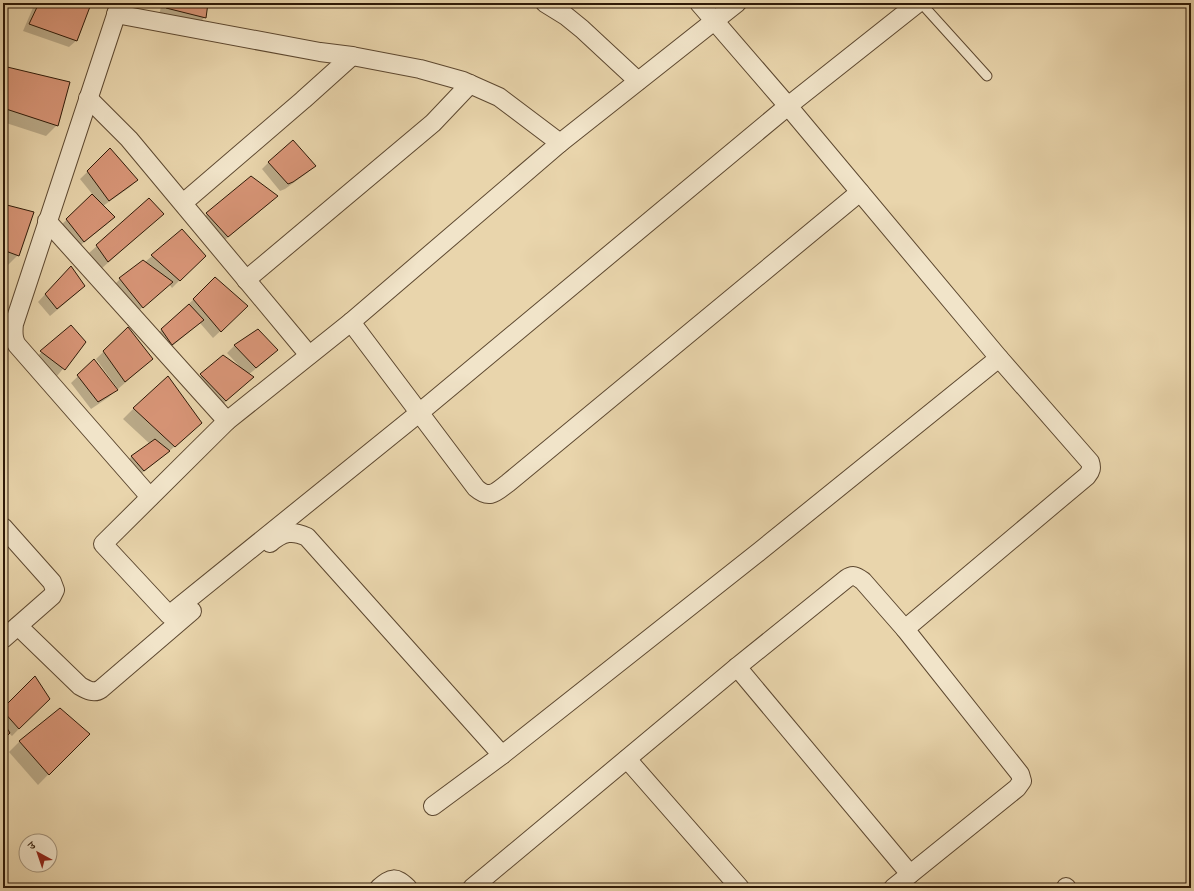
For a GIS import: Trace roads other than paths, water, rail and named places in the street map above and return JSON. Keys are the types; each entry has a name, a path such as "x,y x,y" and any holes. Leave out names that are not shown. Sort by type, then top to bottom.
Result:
{"street":[{"path":"545,3 566,16 582,29 638,82"},
{"path":"699,3 788,106 998,358 1090,462 1090,472 905,629"},
{"path":"737,3 560,143 351,322 227,421 103,544 169,614 419,413 788,106 919,3"},
{"path":"150,497 14,341 13,331 47,221 118,9 320,52 352,56 420,69 464,81 499,98 560,143"},
{"path":"183,203 352,56"},
{"path":"246,280 433,123 470,84"},
{"path":"88,98 129,139 309,355"},
{"path":"351,322 476,488 486,495 492,494 508,483 860,192"},
{"path":"47,221 227,421"},
{"path":"433,806 502,755 760,552 998,358"},
{"path":"3,527 52,582 55,590 52,596 3,639"},
{"path":"18,626 80,686 92,692 98,691 275,539 288,533 298,532 308,537 502,755"},
{"path":"472,888 737,667 851,576 855,576 863,581 905,629 1020,774 1022,781 1017,788 893,888"},
{"path":"737,667 910,874"},
{"path":"626,760 740,888"},
{"path":"379,888 392,879 400,880 408,888"}],"lane":[{"path":"919,3 987,76"}]}
